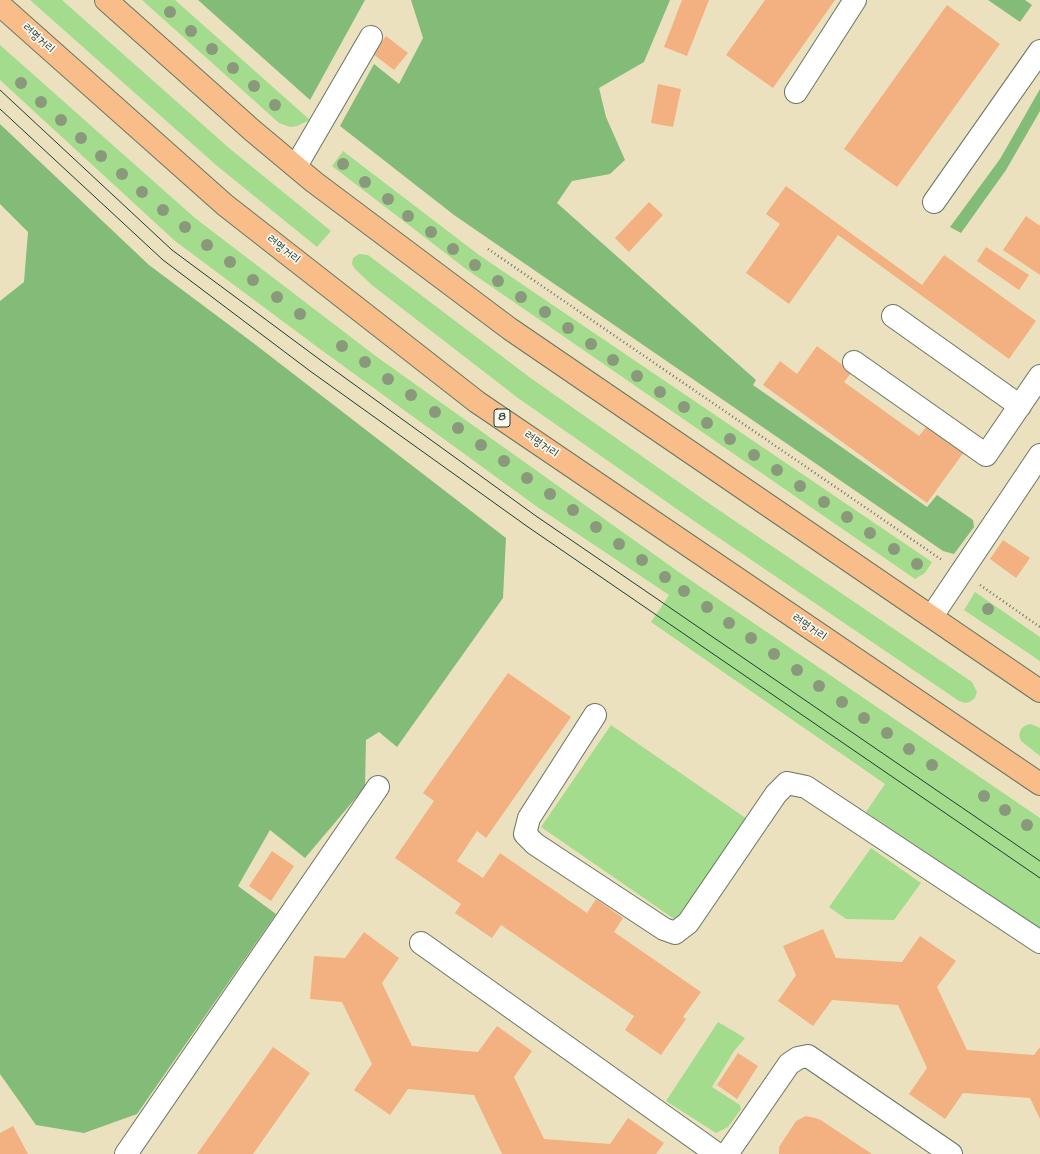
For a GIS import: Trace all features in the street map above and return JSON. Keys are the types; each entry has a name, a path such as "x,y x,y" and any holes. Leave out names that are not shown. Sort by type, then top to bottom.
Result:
{"highway":[{"path":"106,0 253,131 296,166 510,329 1040,691"},
{"name":"려명거리","path":"0,5 225,205 477,402 1040,784"}],"street":[{"path":"796,92 855,0"},
{"path":"296,166 371,37"},
{"path":"934,202 1040,51"},
{"path":"893,316 1020,406"},
{"path":"854,362 986,455 1040,376"},
{"path":"932,616 1040,455"},
{"path":"595,715 529,818 525,834 535,844 664,929 675,933 688,923 776,794 787,782 806,787 852,816 1040,942"},
{"path":"126,1154 378,787"},
{"path":"421,943 716,1154"},
{"path":"728,1154 789,1064 798,1058 808,1056 951,1154"}],"path":[{"path":"488,250 1040,627"}],"green space":[{"path":"30,0 62,0 229,148 331,231 317,247 216,165"},
{"path":"142,0 175,0 310,120 297,126 290,127 279,123"},
{"path":"198,0 365,0 310,100"},
{"path":"411,0 670,0 644,62 599,88 606,117 625,160 610,174 572,181 557,203 756,380 753,385 927,507 937,495 973,520 974,527 954,554 943,551 454,215 340,126 374,64 399,84 423,38"},
{"path":"988,0 1025,0 1032,5 1020,22"},
{"path":"0,45 195,218 377,357 683,575 1040,818 1040,928 866,812 885,784 651,622 669,595 536,506 320,349 175,241 0,80"},
{"path":"1040,89 1040,111 1006,170 961,233 950,227 1000,159"},
{"path":"0,124 149,265 252,342 506,538 503,598 397,747 379,732 366,740 365,787 305,858 270,830 238,886 276,914 137,1114 84,1133 36,1125 0,1074 0,301 24,282 28,232 0,204"},
{"path":"343,151 479,255 932,562 925,573 915,579 466,269 332,166"},
{"path":"359,254 368,255 532,379 707,502 972,682 977,692 975,698 970,702 965,703 959,701 694,521 518,398 373,286 355,269 352,264 353,258"},
{"path":"975,592 1040,637 1040,661 964,610"},
{"path":"1031,724 1040,728 1040,756 1021,741 1019,735 1021,729 1026,725"},
{"path":"611,725 747,819 677,921 541,827"},
{"path":"871,848 921,883 894,920 846,919 829,907"},
{"path":"718,1022 745,1038 734,1051 712,1087 740,1105 741,1109 728,1127 716,1133 666,1101"}],"building":[{"path":"682,0 709,0 687,56 664,47"},
{"path":"765,0 835,0 773,88 726,55"},
{"path":"947,5 1000,44 897,187 844,149"},
{"path":"386,36 408,53 394,70 373,54"},
{"path":"658,84 681,89 673,127 651,123"},
{"path":"786,186 922,285 944,255 1036,321 1009,359 838,235 789,304 746,273 780,224 766,214"},
{"path":"649,202 663,215 629,252 615,238"},
{"path":"1026,216 1040,226 1040,275 1003,250"},
{"path":"986,247 1029,275 1019,290 977,261"},
{"path":"817,346 852,372 844,382 919,436 927,426 964,452 927,503 763,385 780,361 797,374"},
{"path":"1003,540 1030,558 1016,578 990,559"},
{"path":"508,673 571,717 486,838 477,831 457,861 483,878 500,853 587,913 596,899 623,918 614,932 701,992 683,1017 686,1019 661,1055 625,1030 634,1016 501,925 492,938 455,913 461,904 395,858 434,801 423,793"},
{"path":"272,851 294,866 271,901 249,886"},
{"path":"823,929 836,958 902,962 920,936 956,961 937,987 967,1050 1034,1055 1040,1047 1040,1119 1030,1098 963,1093 945,1119 909,1094 927,1068 898,1005 832,1000 813,1026 778,1001 796,975 783,946"},
{"path":"364,932 399,958 382,983 412,1046 478,1052 497,1026 532,1051 514,1077 544,1139 610,1144 628,1118 664,1143 656,1154 502,1154 474,1095 408,1089 390,1115 354,1090 372,1064 342,1002 310,999 314,956 345,958"},
{"path":"273,1047 310,1073 253,1154 197,1154"},
{"path":"738,1053 758,1066 737,1099 717,1085"},
{"path":"806,1116 819,1119 872,1154 779,1154 779,1147 796,1121"},
{"path":"13,1126 28,1154 0,1154 0,1133"}],"tram line":[{"path":"0,90 172,250 319,359 536,516 1040,861"},
{"path":"0,109 163,260 310,371 528,527 1040,878"}]}
